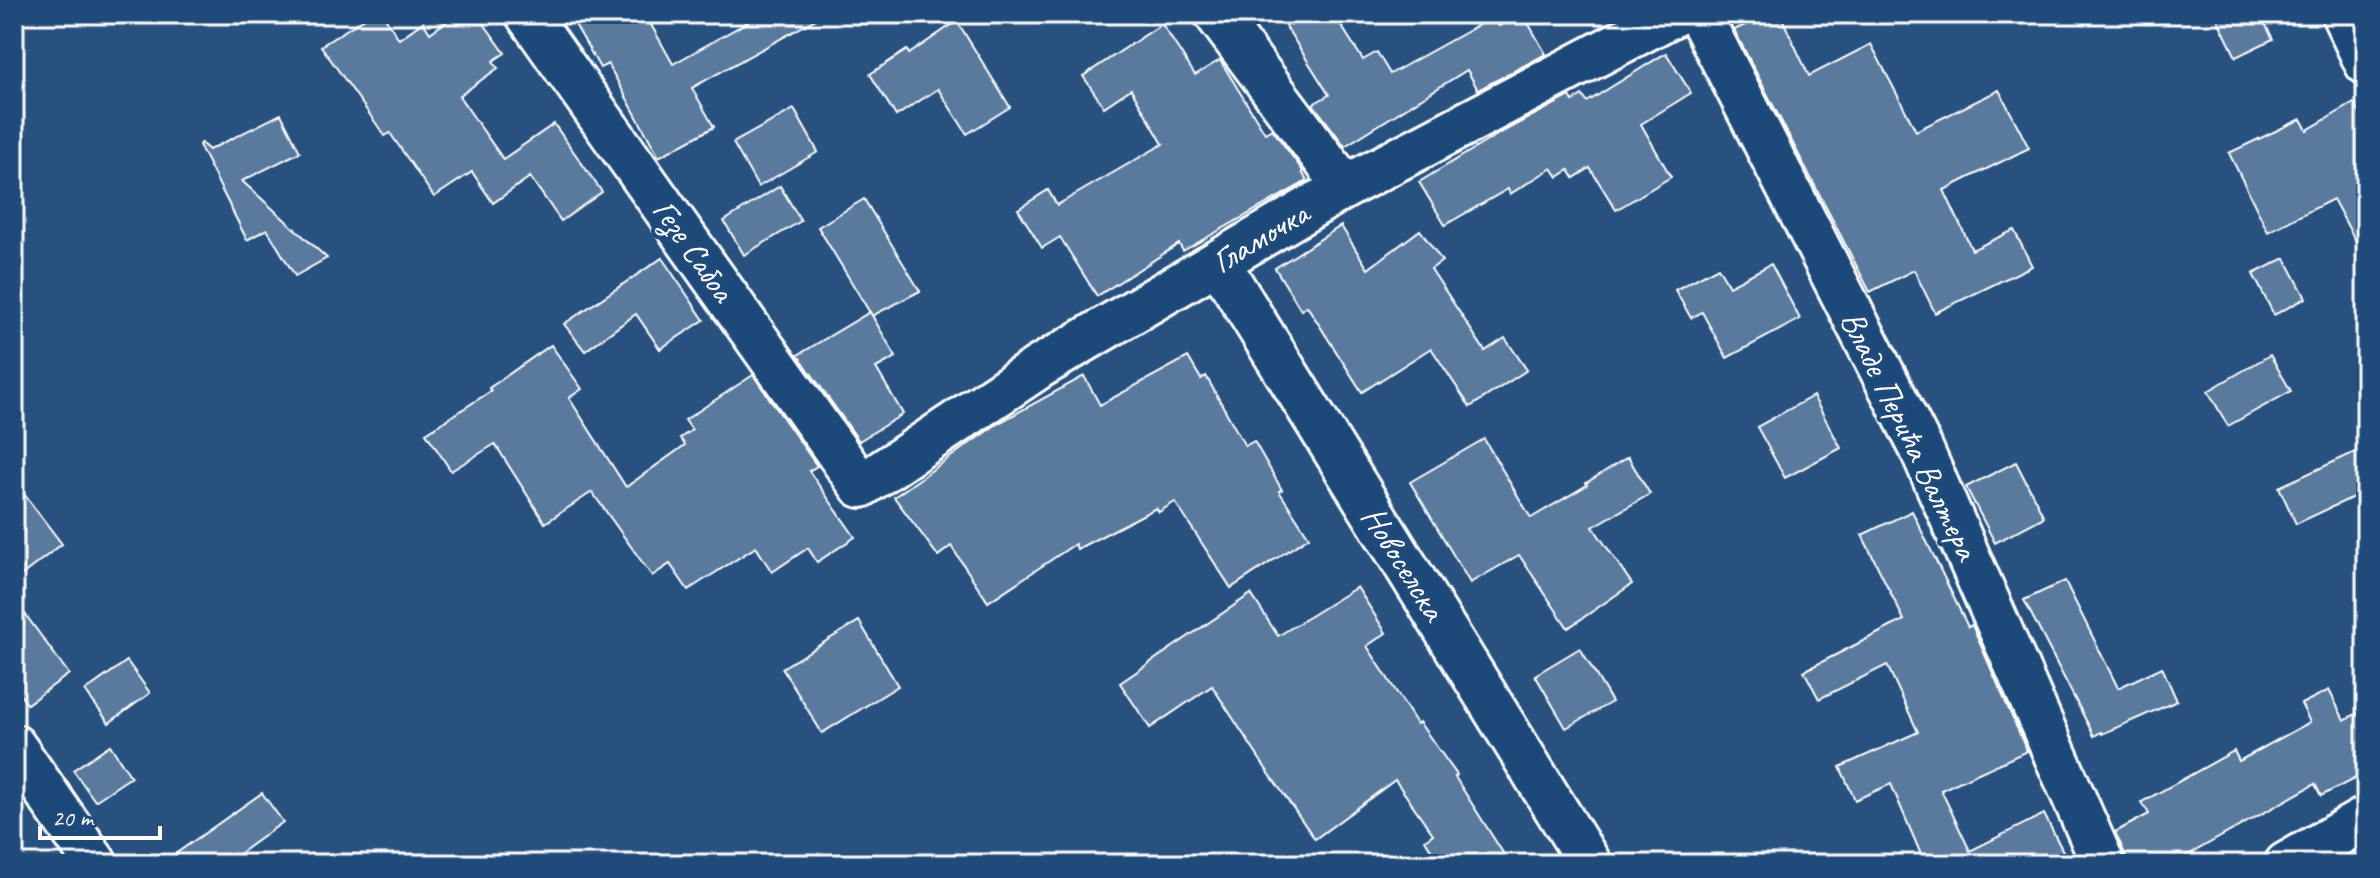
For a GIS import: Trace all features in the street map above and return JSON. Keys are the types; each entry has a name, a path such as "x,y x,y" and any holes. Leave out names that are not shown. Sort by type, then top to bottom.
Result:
{"street":[{"name":"Гезе Сабоа","path":"527,14 861,486"},
{"path":"1216,14 1345,187"},
{"name":"Гламочка","path":"861,486 1039,367 1345,187 1675,14"},
{"name":"Владе Перића Валтера","path":"1699,14 1921,448 2103,864"},
{"path":"2343,14 2366,63"},
{"name":"Новоселска","path":"1218,262 1590,864"},
{"path":"14,746 96,864"},
{"path":"2286,864 2366,818"}],"building":[{"path":"371,14 383,14 399,39 423,22 430,33 457,14 477,14 505,53 493,61 498,68 459,96 503,159 554,124 602,192 561,221 530,177 493,203 472,172 434,197 390,133 385,136 321,46"},
{"path":"569,14 645,14 673,64 762,14 825,14 692,88 714,127 659,157 608,64 600,68"},
{"path":"1278,14 1334,14 1363,60 1377,52 1390,74 1493,17 1499,26 1523,14 1546,54 1478,90 1467,70 1345,146 1313,104 1329,95"},
{"path":"1769,14 1780,14 1809,76 1871,44 1916,131 1999,90 2029,148 1944,190 1972,250 2014,230 2032,266 1935,313 1914,270 1870,292 1734,30"},
{"path":"2215,14 2260,14 2273,39 2236,57"},
{"path":"957,21 1010,107 967,134 938,89 896,116 870,74 907,50 909,54"},
{"path":"1162,24 1195,75 1220,60 1265,133 1272,129 1307,181 1183,251 1179,244 1097,296 1060,237 1042,248 1018,209 1048,190 1057,205 1163,144 1131,89 1104,107 1083,76"},
{"path":"1666,53 1691,93 1641,124 1671,177 1616,210 1590,168 1574,178 1569,170 1558,177 1552,168 1510,194 1508,189 1445,225 1419,182 1570,96 1573,101 1582,95 1587,102"},
{"path":"2354,103 2366,124 2366,260 2333,199 2268,232 2229,153 2301,119 2307,130"},
{"path":"794,109 818,152 758,187 733,143"},
{"path":"281,114 300,152 242,181 327,258 295,276 267,229 247,240 199,145 201,143 209,150"},
{"path":"780,186 801,221 744,255 724,221"},
{"path":"864,199 920,291 872,316 818,227"},
{"path":"1341,226 1368,269 1420,230 1442,261 1431,269 1485,351 1505,338 1527,370 1470,407 1431,348 1362,392 1307,306 1301,310 1275,268"},
{"path":"662,258 704,320 660,349 636,314 585,351 564,324"},
{"path":"2285,258 2306,298 2274,315 2253,274"},
{"path":"1771,264 1800,319 1727,358 1702,312 1691,318 1675,290 1718,267 1729,286"},
{"path":"870,312 896,357 876,368 903,414 859,441 798,355"},
{"path":"551,345 582,389 569,398 626,487 685,445 680,438 692,430 685,420 753,375 817,466 809,471 855,537 817,562 808,548 772,572 756,547 688,590 670,564 652,576 592,492 545,523 495,444 451,471 426,433 491,391 489,388"},
{"path":"2270,355 2291,391 2228,426 2208,391"},
{"path":"1188,357 1201,379 1206,376 1245,446 1254,441 1282,490 1279,491 1309,537 1231,588 1175,502 1159,512 1156,508 1077,549 1075,544 988,602 951,546 938,556 894,497 997,424 1084,376 1100,405"},
{"path":"1813,396 1841,448 1785,478 1757,427"},
{"path":"1484,439 1531,518 1628,457 1650,494 1593,527 1632,584 1568,628 1519,555 1470,583 1410,482"},
{"path":"2366,447 2366,491 2296,524 2279,487"},
{"path":"2016,462 2044,517 1995,543 1966,487"},
{"path":"14,481 62,544 14,581"},
{"path":"1912,511 1968,627 1972,625 2027,751 1941,790 1970,851 2044,814 2067,859 2073,855 2077,864 1925,864 1891,784 1855,800 1840,767 1918,732 1887,665 1819,699 1804,671 1904,620 1862,535"},
{"path":"2065,581 2118,688 2162,667 2177,701 2094,736 2024,600"},
{"path":"1357,587 1386,633 1367,646 1417,724 1419,722 1457,775 1455,777 1510,864 1440,864 1425,840 1433,834 1395,780 1315,839 1212,686 1150,728 1120,683 1251,594 1278,636"},
{"path":"14,599 69,674 27,704 14,686"},
{"path":"859,621 898,686 822,733 782,668"},
{"path":"1580,648 1612,702 1566,728 1535,675"},
{"path":"127,661 150,693 109,723 85,691"},
{"path":"2329,690 2344,720 2366,709 2366,773 2321,796 2315,784 2172,864 2127,864 2115,832 2149,814 2142,802 2234,751 2239,761 2310,722 2301,704"},
{"path":"110,745 131,777 95,801 73,770"},
{"path":"262,793 283,822 225,864 161,864"}]}
